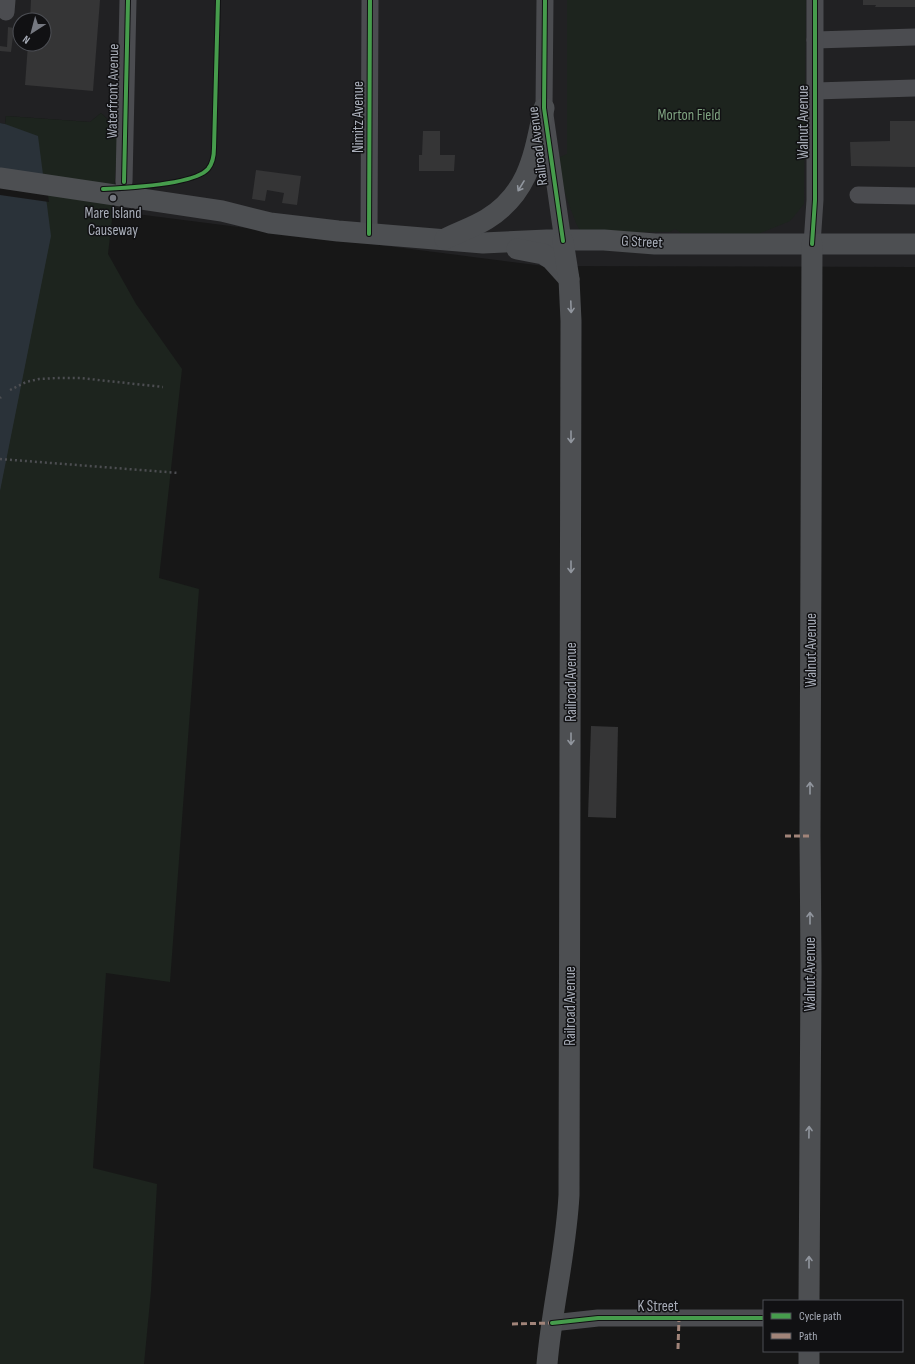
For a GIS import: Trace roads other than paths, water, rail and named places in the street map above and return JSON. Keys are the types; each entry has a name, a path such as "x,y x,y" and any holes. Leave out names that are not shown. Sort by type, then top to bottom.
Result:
{"main road":[{"path":"443,240 486,220 508,203 524,181 532,162 544,108"},
{"path":"0,178 221,217"},
{"path":"0,191 369,234"},
{"name":"G Street","path":"369,234 483,242 604,240 655,244 915,244"},
{"name":"Railroad Avenue","path":"547,1364 552,1322 568,1224 569,1195 572,321 563,241"},
{"path":"483,242 543,254 551,259 568,279"},
{"name":"Walnut Avenue","path":"809,1300 812,244"},
{"path":"809,1352 809,1364"}],"street":[{"name":"Waterfront Avenue","path":"124,182 128,0"},
{"name":"Nimitz Avenue","path":"369,234 370,0"},
{"name":"Railroad Avenue","path":"545,0 544,108 563,241"},
{"name":"Walnut Avenue","path":"812,244 815,200 815,0"},
{"path":"815,40 915,37"},
{"path":"815,91 915,88"},
{"path":"858,195 915,196"},
{"name":"K Street","path":"552,1322 598,1318 763,1318"}],"place":[{"name":"Mare Island Causeway","path":"113,198"}],"park label":[{"name":"Morton Field","path":"689,115"}]}
